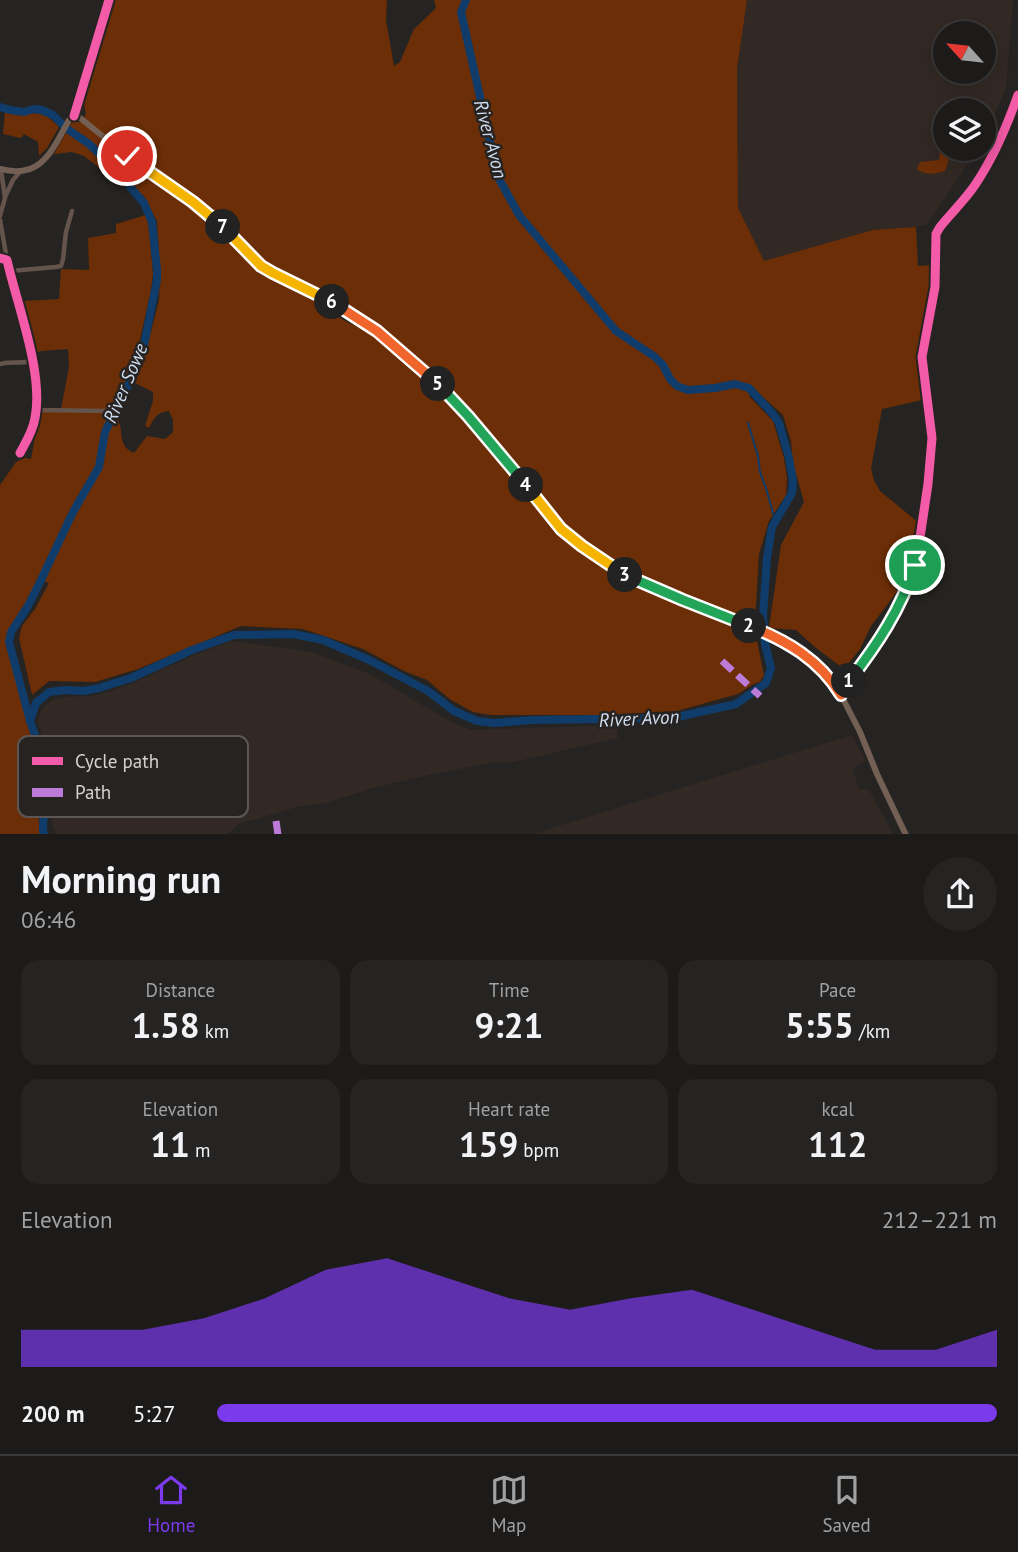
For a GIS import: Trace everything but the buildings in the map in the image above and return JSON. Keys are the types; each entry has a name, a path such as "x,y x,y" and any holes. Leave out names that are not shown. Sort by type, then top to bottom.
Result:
{"main road":[{"path":"0,169 19,173 46,159 71,118 82,118 127,156 201,208 261,266 364,321 446,391 561,529 582,546 624,575 784,641 819,667 841,695 906,834"}],"street":[{"path":"71,118 109,0"},
{"path":"841,695 844,687 885,632 903,599 918,551 932,429 922,357 935,287 935,239 940,227 974,187 995,151 1018,95"},
{"path":"0,169 5,198"},
{"path":"19,173 9,187 0,218 7,260 32,361 36,396 31,432 20,453"},
{"path":"10,271 61,265 72,210"},
{"path":"0,258 7,260"},
{"path":"0,364 32,361"},
{"path":"36,410 110,411"}],"shaded area":[{"path":"113,0 387,0 386,20 394,66 400,62 414,29 436,8 434,0 747,0 737,69 738,208 764,261 873,230 916,227 918,266 932,265 933,287 918,354 922,400 882,409 871,469 880,491 919,523 896,593 844,669 796,630 769,628 781,545 804,502 783,415 754,389 749,396 773,421 787,478 786,495 769,521 759,554 755,621 605,563 600,565 644,590 756,636 764,675 760,682 738,694 677,711 602,715 490,715 473,712 451,700 427,680 363,649 303,629 241,626 138,669 95,682 49,681 32,695 19,638 22,626 49,583 41,580 11,632 9,642 35,736 18,736 18,817 39,817 40,834 0,834 0,485 16,462 25,458 31,459 40,411 111,412 119,423 124,445 134,453 147,436 165,439 173,432 173,420 169,411 156,416 149,428 145,426 153,392 135,383 143,363 159,300 157,221 143,195 112,181 84,156 72,152 54,154 72,122 81,122 86,114 84,104","holes":["183,189 219,215 234,230 231,241 179,201","319,289 372,321 364,329 316,304"]},
{"path":"747,0 1013,0 1006,87 996,111 996,98 933,98 933,161 970,161 926,225 873,230 764,262 738,208 737,69"},
{"path":"5,112 40,114 59,127 39,156 38,142 24,134 21,138 3,134"},
{"path":"948,161 945,171 934,174 917,169 920,162"},
{"path":"146,215 153,274 138,349 127,378 110,409 61,409 69,367 68,349 33,354 22,301 59,299 61,269 89,270 88,238 116,233 116,224"},
{"path":"232,641 311,652 370,674 444,718 470,730 617,725 618,738 509,763 496,762 373,788 326,803 301,806 238,824 228,834 56,834 52,817 248,817 248,736 42,736 37,721 42,708 54,699 98,695 131,684"},
{"path":"852,735 865,760 853,769 859,789 869,790 893,834 533,834"}],"waterway":[{"name":"River Avon","path":"30,721 36,703 49,692 99,688 131,678 192,650 234,635 293,634 323,640 369,660 428,691 454,711 477,721 495,723 673,718 736,704 766,683 771,668 765,644 763,616 767,558 772,527 792,493 793,481 779,423 749,388 735,384 688,390 677,386 655,357 616,331 519,215 498,177 461,12 466,0"},
{"name":"River Sowe","path":"0,107 24,112 42,110 53,115 113,167 144,203 152,222 157,270 144,345 133,375 105,432 99,467 73,512 28,606 11,632 9,642 35,736"},
{"path":"748,423 775,520"},
{"name":"River Sowe","path":"43,817 44,834"}],"marked path":[{"path":"722,661 760,696"},
{"path":"276,821 278,834"}],"cycle path":[{"path":"74,116 109,0"},
{"path":"841,695 895,616 910,580 918,551 932,438 922,357 935,287 936,234 982,174 1000,141 1018,95"},
{"path":"0,258 7,260 36,381 34,423 20,453"}],"route":[{"path":"127,156 209,215 261,266 341,307 390,341 446,391 561,529 582,546 624,575 784,641 819,667 841,695 895,616 915,565"}]}
